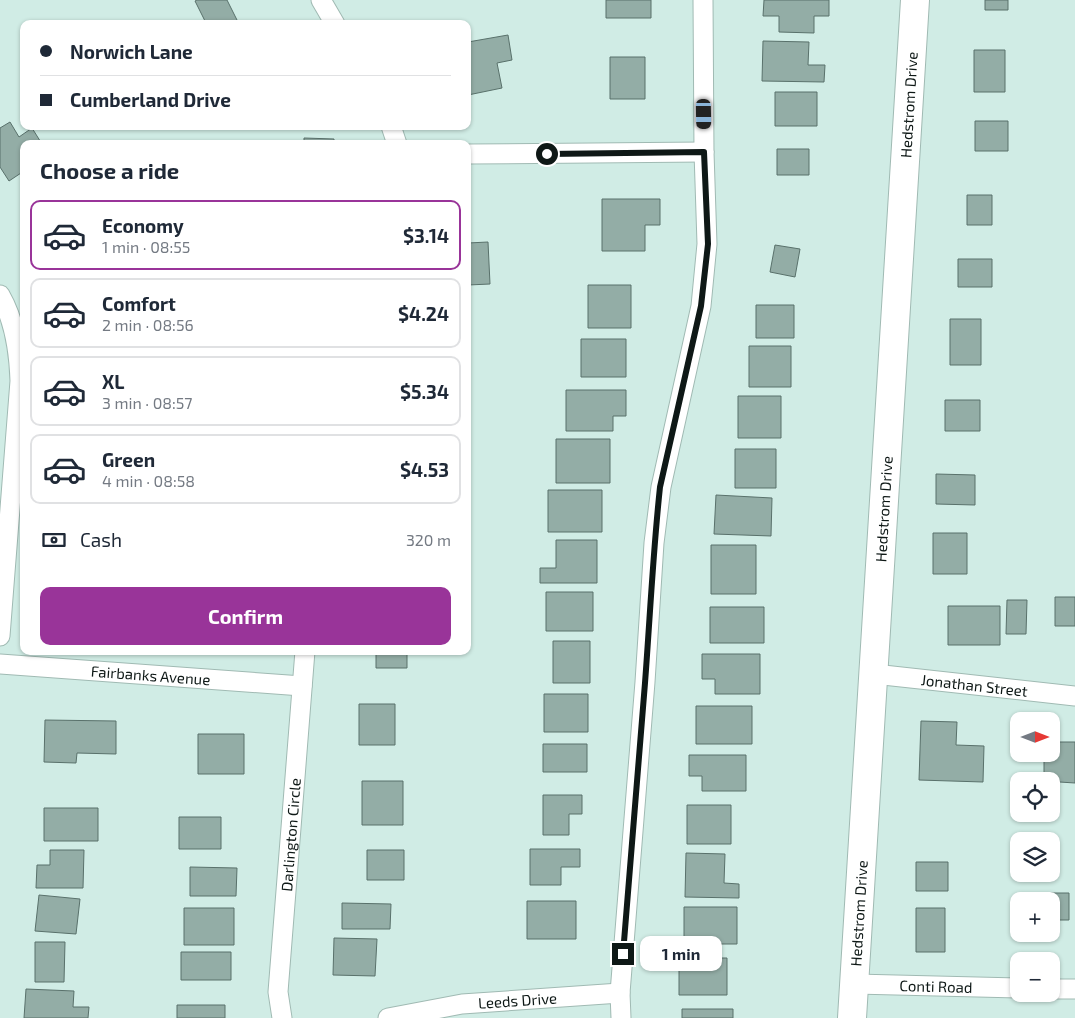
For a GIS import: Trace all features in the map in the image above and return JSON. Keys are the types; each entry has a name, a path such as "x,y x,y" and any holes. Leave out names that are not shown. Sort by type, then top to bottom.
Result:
{"street":[{"path":"321,0 333,20"},
{"path":"621,1018 620,993 660,487 701,306 708,244 704,152 703,0"},
{"name":"Hedstrom Drive","path":"852,1018 915,0"},
{"path":"471,154 704,152"},
{"path":"0,295 11,321 16,340 20,381 0,636"},
{"name":"Darlington Circle","path":"282,1018 278,992 305,655"},
{"name":"Fairbanks Avenue","path":"0,664 302,686"},
{"name":"Jonathan Street","path":"874,674 1075,696"},
{"name":"Conti Road","path":"854,984 1010,988"},
{"path":"1060,989 1075,989"},
{"name":"Leeds Drive","path":"388,1018 462,1004 620,993"}],"building":[{"path":"227,0 237,20 204,20 195,1"},
{"path":"606,0 651,0 651,18 606,18"},
{"path":"764,0 829,0 829,16 814,16 814,33 779,32 779,16 763,16"},
{"path":"985,0 1008,0 1008,10 985,10"},
{"path":"508,35 512,60 497,63 502,88 471,94 471,41"},
{"path":"763,41 809,42 808,65 825,65 824,82 762,81"},
{"path":"974,50 1005,50 1005,92 974,92"},
{"path":"610,57 645,57 645,99 610,99"},
{"path":"775,92 817,92 817,126 775,126"},
{"path":"975,121 1008,121 1008,151 975,151"},
{"path":"10,122 19,137 29,130 33,130 40,140 20,140 20,174 9,181 0,167 0,128"},
{"path":"304,138 334,139 334,140 304,140"},
{"path":"777,149 809,149 809,175 777,175"},
{"path":"967,195 992,195 992,225 967,225"},
{"path":"602,199 660,199 660,225 645,225 645,251 602,251"},
{"path":"488,242 490,284 471,285 471,243"},
{"path":"775,245 800,249 795,277 770,272"},
{"path":"958,259 992,259 992,287 958,287"},
{"path":"588,285 631,285 631,328 588,328"},
{"path":"756,305 794,305 794,338 756,338"},
{"path":"950,319 981,319 981,365 950,365"},
{"path":"581,339 626,339 626,377 581,377"},
{"path":"749,346 791,346 791,387 749,387"},
{"path":"566,390 626,390 626,416 613,416 613,431 566,431"},
{"path":"738,396 781,396 781,438 738,438"},
{"path":"945,400 980,400 980,431 945,431"},
{"path":"556,439 610,439 610,483 556,483"},
{"path":"735,449 776,449 776,488 735,488"},
{"path":"936,474 975,475 975,505 936,504"},
{"path":"548,490 602,490 602,532 548,532"},
{"path":"716,495 772,498 771,536 714,534"},
{"path":"933,533 967,533 967,574 933,574"},
{"path":"556,540 597,540 597,583 540,583 540,568 556,568"},
{"path":"711,545 756,545 756,594 711,594"},
{"path":"546,592 593,592 593,631 546,631"},
{"path":"1055,597 1075,597 1075,626 1055,626"},
{"path":"1007,600 1027,600 1026,634 1006,634"},
{"path":"948,606 1000,606 1000,645 948,645"},
{"path":"710,607 764,607 764,643 710,643"},
{"path":"553,641 590,641 590,683 553,683"},
{"path":"702,654 760,654 760,694 715,694 715,679 702,679"},
{"path":"376,655 407,655 407,668 376,668"},
{"path":"544,694 588,694 588,732 544,732"},
{"path":"359,704 395,704 395,745 359,745"},
{"path":"696,706 752,706 752,744 696,744"},
{"path":"45,720 116,721 116,754 77,753 76,763 44,762"},
{"path":"921,721 957,722 956,745 984,746 983,782 919,780"},
{"path":"198,734 244,734 244,774 198,774"},
{"path":"1060,742 1075,742 1075,783 1060,782 1060,772 1044,772 1044,762 1060,762"},
{"path":"543,744 587,744 587,772 543,772"},
{"path":"689,755 746,755 746,791 702,791 702,776 689,776"},
{"path":"362,781 403,781 403,825 362,825"},
{"path":"543,795 582,795 582,814 569,814 569,835 543,835"},
{"path":"687,805 731,805 731,844 687,844"},
{"path":"44,808 98,808 98,841 44,841"},
{"path":"179,817 221,817 221,849 179,849"},
{"path":"530,849 580,849 580,867 561,867 561,885 530,885"},
{"path":"50,850 84,850 83,888 36,888 37,865 50,865"},
{"path":"367,850 404,850 404,880 367,880"},
{"path":"686,853 725,854 724,883 739,884 739,898 685,897"},
{"path":"916,862 948,862 948,891 916,891"},
{"path":"190,867 237,868 236,896 190,896"},
{"path":"1060,893 1069,893 1069,920 1060,920"},
{"path":"39,895 80,899 76,934 35,931"},
{"path":"527,901 576,901 576,939 527,939"},
{"path":"342,903 391,904 390,929 342,929"},
{"path":"684,907 737,907 737,944 684,944"},
{"path":"184,908 234,908 234,945 184,945"},
{"path":"916,908 945,908 945,952 916,952"},
{"path":"334,938 377,939 375,976 333,975"},
{"path":"35,942 65,942 64,982 35,982"},
{"path":"181,952 231,952 231,980 181,980"},
{"path":"679,958 727,958 727,995 679,995"},
{"path":"26,989 74,991 73,1007 89,1007 88,1018 24,1018"},
{"path":"177,1005 225,1005 225,1018 177,1018"},
{"path":"682,1009 733,1009 733,1018 682,1018"}],"route":[{"path":"547,154 704,152 708,244 701,306 660,487 623,954"}]}
